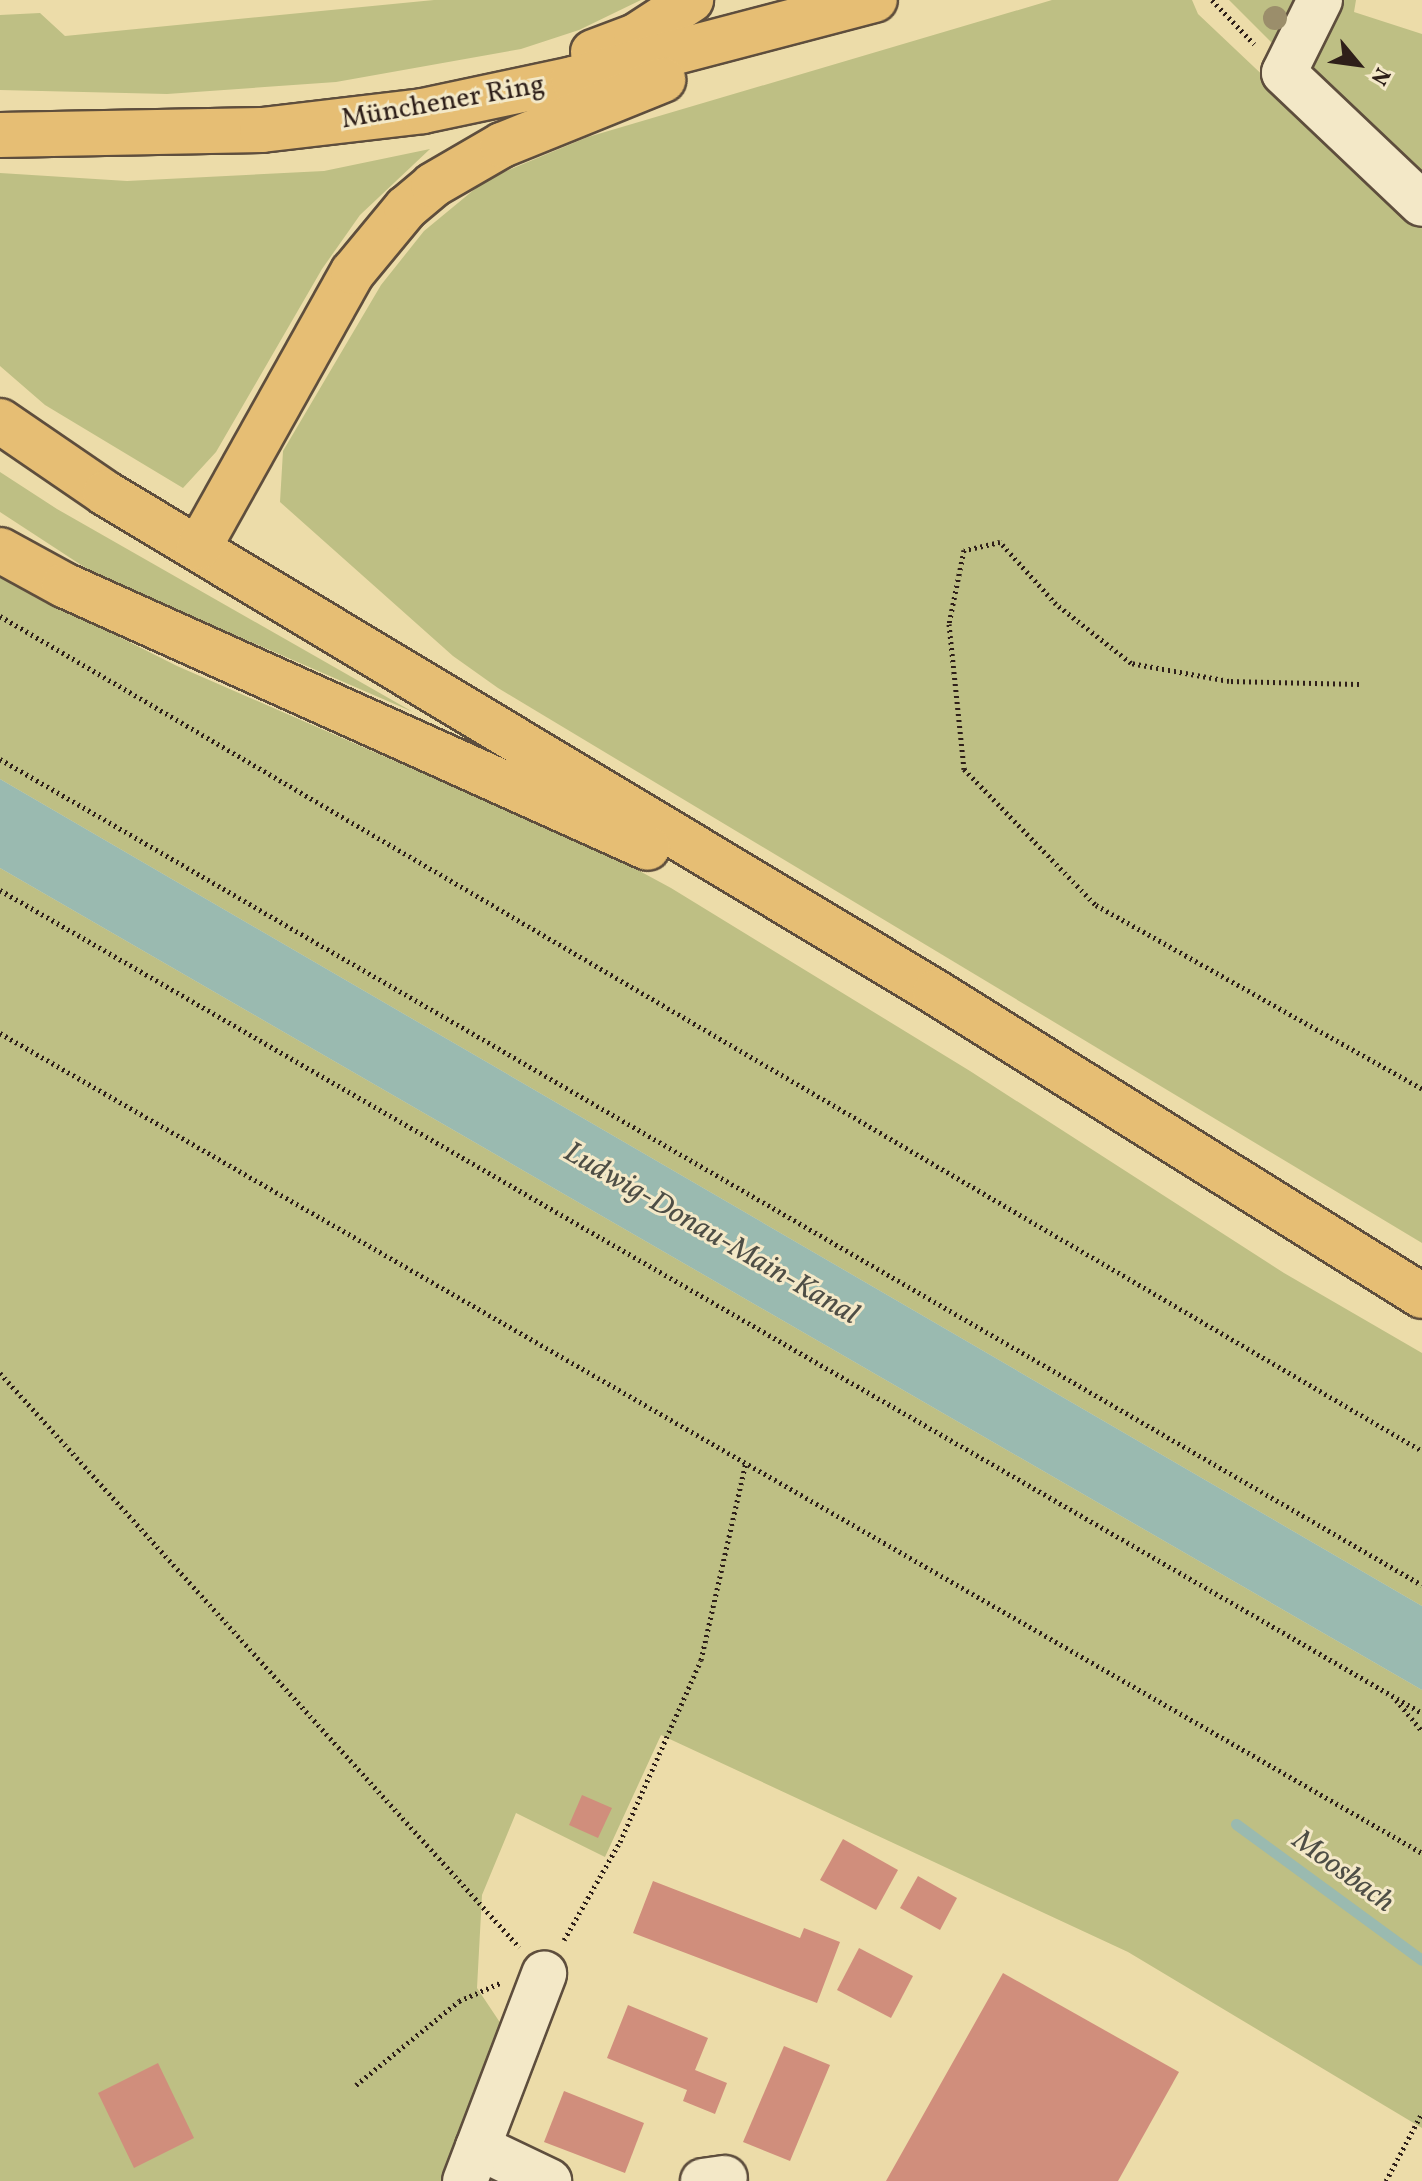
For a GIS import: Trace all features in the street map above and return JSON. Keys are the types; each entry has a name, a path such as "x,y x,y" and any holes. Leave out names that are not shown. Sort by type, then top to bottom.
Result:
{"main road":[{"path":"357,120 602,50 636,36 691,0"},
{"name":"Münchener Ring","path":"0,135 158,135 357,120 492,99 825,16 875,0"},
{"path":"199,547 353,272 383,231 424,192 502,145 825,16"},
{"path":"0,421 105,493 935,992 1422,1296"},
{"path":"0,550 64,585 576,813 935,992"}],"street":[{"path":"1320,0 1284,73 1422,204"},
{"path":"544,1974 471,2164 549,2181"}],"path":[{"path":"1212,0 1284,73"},
{"path":"1359,684 1229,681 1131,663 1056,604 1000,542 964,550 949,624 964,769 1096,905 1422,1089"},
{"path":"0,616 1422,1451"},
{"path":"0,759 1422,1585"},
{"path":"0,890 1422,1713"},
{"path":"0,1033 1422,1853"},
{"path":"0,1373 544,1974"},
{"path":"544,1974 620,1842 701,1660 746,1462"},
{"path":"1393,1697 1422,1731"},
{"path":"356,2085 459,2001 505,1980 544,1974"},
{"path":"1386,2181 1422,2113"}],"green space":[{"path":"434,0 641,0 579,30 521,49 336,82 167,94 0,90 0,15 40,13 65,36"},
{"path":"1052,0 1192,0 1198,14 1422,226 1422,1243 498,688 453,656 280,502 283,451 381,285 424,231 487,179 588,137"},
{"path":"1229,0 1307,0 1284,55"},
{"path":"1338,0 1356,0 1354,12 1422,34 1422,186 1311,75 1309,56"},
{"path":"430,149 360,215 322,269 216,452 183,488 45,405 0,366 0,173 127,181 324,171"},
{"path":"0,472 57,509 413,712 98,576 0,512"},
{"path":"0,577 177,666 608,854 671,888 970,1071 1284,1273 1422,1353 1422,1606 0,779"},
{"path":"0,868 1422,1690 1422,2128 1128,1952 661,1735 605,1857 516,1813 482,1895 477,1988 507,2033 442,2181 0,2181"}],"water":[{"name":"Ludwig-Donau-Main-Kanal","path":"0,779 1422,1606 1422,1690 0,868"}],"building":[{"path":"582,1795 612,1808 598,1838 569,1825"},
{"path":"843,1839 898,1870 876,1910 820,1880"},
{"path":"918,1876 957,1898 940,1930 900,1908"},
{"path":"653,1881 800,1938 804,1928 840,1942 817,2003 633,1933"},
{"path":"859,1948 913,1976 891,2018 837,1990"},
{"path":"1003,1973 1179,2072 1118,2181 886,2181"},
{"path":"628,2005 708,2038 695,2070 727,2083 715,2114 683,2101 687,2090 607,2058"},
{"path":"784,2046 830,2065 790,2161 743,2142"},
{"path":"158,2063 194,2138 134,2168 98,2093"},
{"path":"564,2091 644,2123 625,2173 544,2142"}],"waterway":[{"name":"Moosbach","path":"1236,1824 1422,1960"}]}
